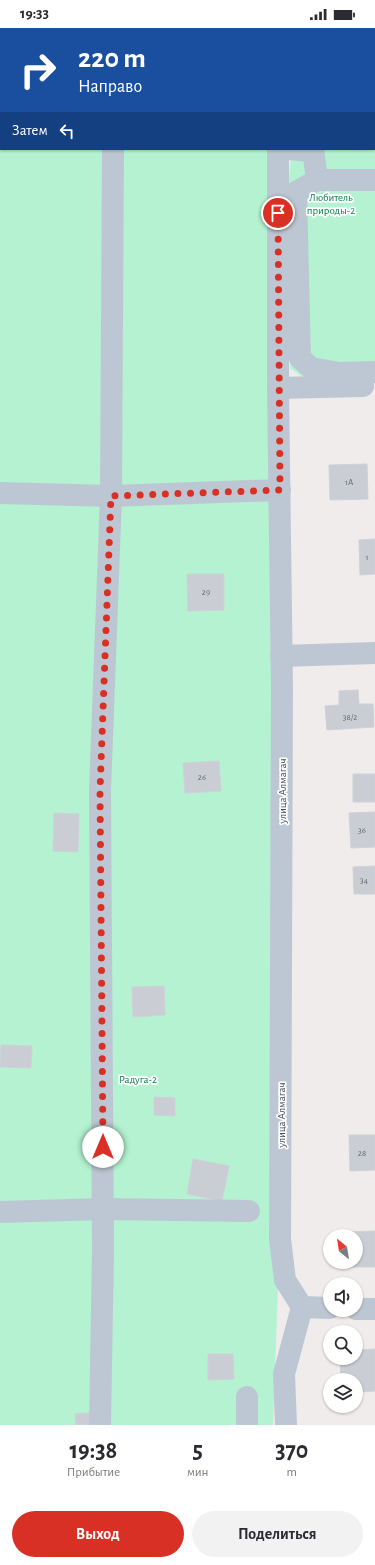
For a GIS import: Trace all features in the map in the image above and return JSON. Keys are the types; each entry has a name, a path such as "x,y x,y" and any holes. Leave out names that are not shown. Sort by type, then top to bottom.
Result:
{"street":[{"path":"100,1425 103,1209 100,791 111,496 113,150"},
{"name":"улица Алмагач","path":"278,150 278,388 281,656 280,1239 285,1280 302,1307"},
{"path":"313,150 317,180"},
{"path":"375,180 317,180 296,192 300,358 311,368 340,372 375,372"},
{"path":"278,388 375,386"},
{"path":"0,493 111,496 280,490"},
{"path":"281,656 375,653"},
{"path":"0,1212 103,1209 249,1211"},
{"path":"286,1425 284,1374 302,1307 323,1308"},
{"path":"363,1309 375,1309"},
{"path":"247,1397 247,1425"}],"green space":[{"name":"Радуга-2","path":"0,150 271,150 278,1288 273,1425 0,1425"},
{"name":"Любитель природы-2","path":"292,150 375,150 375,377 304,378 290,368 287,195"}],"building":[{"path":"367,464 368,499 330,500 329,465"},
{"path":"375,539 375,574 360,575 359,540"},
{"path":"187,574 224,574 224,610 188,611"},
{"path":"358,690 359,704 373,704 374,727 327,730 325,706 339,705 339,691"},
{"path":"219,761 221,791 185,793 183,763"},
{"path":"353,774 375,774 375,802 353,802"},
{"path":"375,812 375,847 351,848 349,813"},
{"path":"54,813 79,814 78,852 53,851"},
{"path":"375,866 375,894 354,894 353,867"},
{"path":"164,986 165,1015 133,1017 132,987"},
{"path":"1,1045 32,1046 31,1068 0,1067"},
{"path":"154,1097 175,1098 175,1116 154,1115"},
{"path":"349,1135 375,1135 375,1170 350,1171"},
{"path":"193,1159 229,1166 222,1201 187,1194"},
{"path":"363,1231 375,1231 375,1267 363,1267"},
{"path":"375,1349 375,1391 363,1392 363,1373 341,1373 340,1365 363,1365 363,1350"},
{"path":"208,1354 233,1354 234,1379 208,1380"},
{"path":"90,1413 91,1425 76,1425 75,1414"}],"route":[{"path":"103,1147 100,791 111,496 280,490 278,388 278,213"}]}
